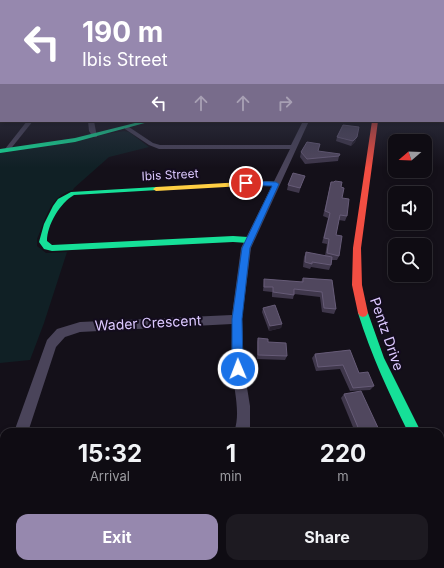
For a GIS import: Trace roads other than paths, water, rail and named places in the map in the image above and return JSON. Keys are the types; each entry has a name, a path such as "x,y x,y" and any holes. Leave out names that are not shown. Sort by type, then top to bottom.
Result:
{"street":[{"path":"3,150 29,122"},
{"path":"91,122 94,136"},
{"path":"3,150 94,136 146,122"},
{"path":"243,428 243,406 238,369 237,319 248,240 306,122"},
{"name":"Pentz Drive","path":"375,122 357,246 357,286 362,311 373,345 385,374 413,428"},
{"path":"127,128 151,144 159,147 293,147"},
{"name":"Ibis Street","path":"248,240 233,239 52,248 47,247 42,242 58,200 65,195 76,192 261,183 276,184"},
{"name":"Wader Crescent","path":"22,428 50,344 61,333 80,327 237,319"}]}
